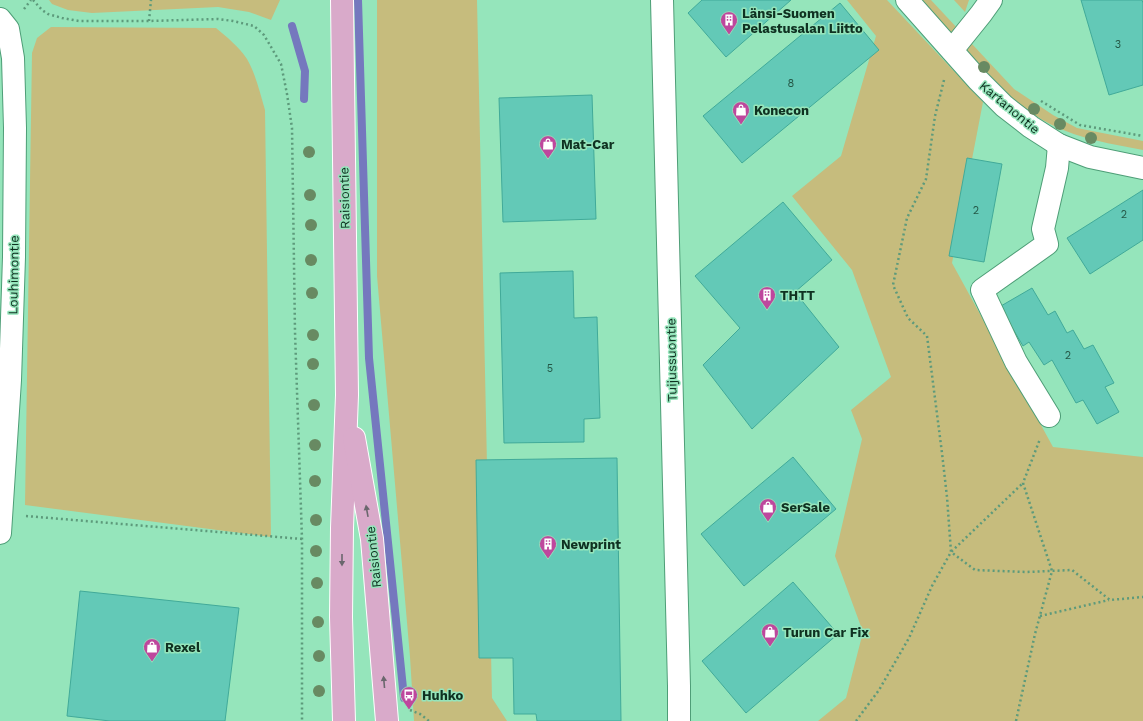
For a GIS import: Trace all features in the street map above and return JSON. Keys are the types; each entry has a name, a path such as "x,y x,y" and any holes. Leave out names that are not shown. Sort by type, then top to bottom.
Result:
{"main road":[{"name":"Raisiontie","path":"342,0 347,395 342,528 341,617 344,721"},
{"name":"Raisiontie","path":"347,395 372,539 387,721"}],"street":[{"name":"Tuijussuontie","path":"662,0 679,721"},
{"name":"Kartanontie","path":"907,0 978,80 1004,106 1031,127 1059,145 1090,157 1143,168"},
{"path":"952,50 982,14 991,0"},
{"name":"Louhimontie","path":"0,19 8,29 13,58 15,128 14,257 10,380 1,523"},
{"path":"1049,416 1016,362 982,290 1047,244 1044,229 1058,168 1059,145"}],"path":[{"path":"33,0 48,14 79,21 218,19 254,26 264,35 281,64 292,128 295,324 302,539 302,721"},
{"path":"149,21 151,0"},
{"path":"952,50 935,116 926,179 907,218 893,285 908,318 927,336 947,497 951,552 975,570 1026,572 1072,570 1110,600"},
{"path":"1039,99 1080,125 1143,136"},
{"path":"856,721 878,690 909,638 932,586 951,552 1023,483 1049,416"},
{"path":"1016,721 1035,634 1052,571 1023,483"},
{"path":"1,523 302,539"},
{"path":"1040,616 1110,600 1143,597"},
{"path":"409,710 420,714 429,721"}],"shaded area":[{"path":"49,0 280,0 271,20 249,12 218,7 92,13 68,10 52,4"},
{"path":"377,0 477,0 492,698 507,721 414,721 410,657 377,276"},
{"path":"847,0 887,0 983,102 952,263 1053,447 1143,457 1143,721 818,721 846,698 863,632 835,556 862,439 851,410 891,377 852,270 792,196 841,156 876,36"},
{"path":"919,0 931,0 1014,89 1053,115 1077,128 1143,141 1143,150 1074,134 1052,125 1032,113 997,85 964,52"},
{"path":"954,0 969,0 965,12"},
{"path":"51,27 216,28 240,50 247,59 253,71 265,110 271,537 25,505 32,53 37,38"}],"building":[{"name":"Länsi-Suomen Pelastusalan Liitto","path":"702,0 791,0 726,57 688,13"},
{"path":"1081,0 1142,0 1143,85 1109,95"},
{"path":"840,3 879,50 742,163 703,116"},
{"name":"Mat-Car","path":"592,95 596,219 503,222 499,98"},
{"path":"967,158 1002,164 984,262 949,256"},
{"path":"1143,190 1143,240 1090,274 1067,238"},
{"name":"THTT","path":"783,202 832,260 795,292 839,347 752,429 703,365 740,328 695,276"},
{"path":"573,271 574,318 597,317 600,418 584,419 584,442 504,443 500,273"},
{"path":"1032,288 1048,315 1055,311 1067,333 1073,330 1084,349 1093,345 1114,383 1105,387 1119,412 1097,424 1083,400 1076,403 1052,360 1044,365 1029,342 1023,346 1010,324 1004,327 994,310"},
{"name":"SerSale","path":"793,457 836,509 744,586 701,534"},
{"name":"Newprint","path":"617,458 621,721 537,721 536,714 514,714 513,658 479,658 476,460"},
{"name":"Turun Car Fix","path":"793,582 838,634 746,713 702,661"},
{"path":"80,591 239,608 225,721 110,721 67,716"}],"waterway":[{"path":"358,0 369,358 404,698"},
{"path":"292,26 305,71 304,99"}],"place":[{"name":"Länsi-Suomen Pelastusalan Liitto","path":"729,35"},
{"name":"Konecon","path":"741,125"},
{"name":"Mat-Car","path":"548,159"},
{"name":"THTT","path":"767,310"},
{"name":"SerSale","path":"768,522"},
{"name":"Newprint","path":"548,559"},
{"name":"Turun Car Fix","path":"770,647"},
{"name":"Rexel","path":"152,662"},
{"name":"Huhko","path":"409,710"}]}
